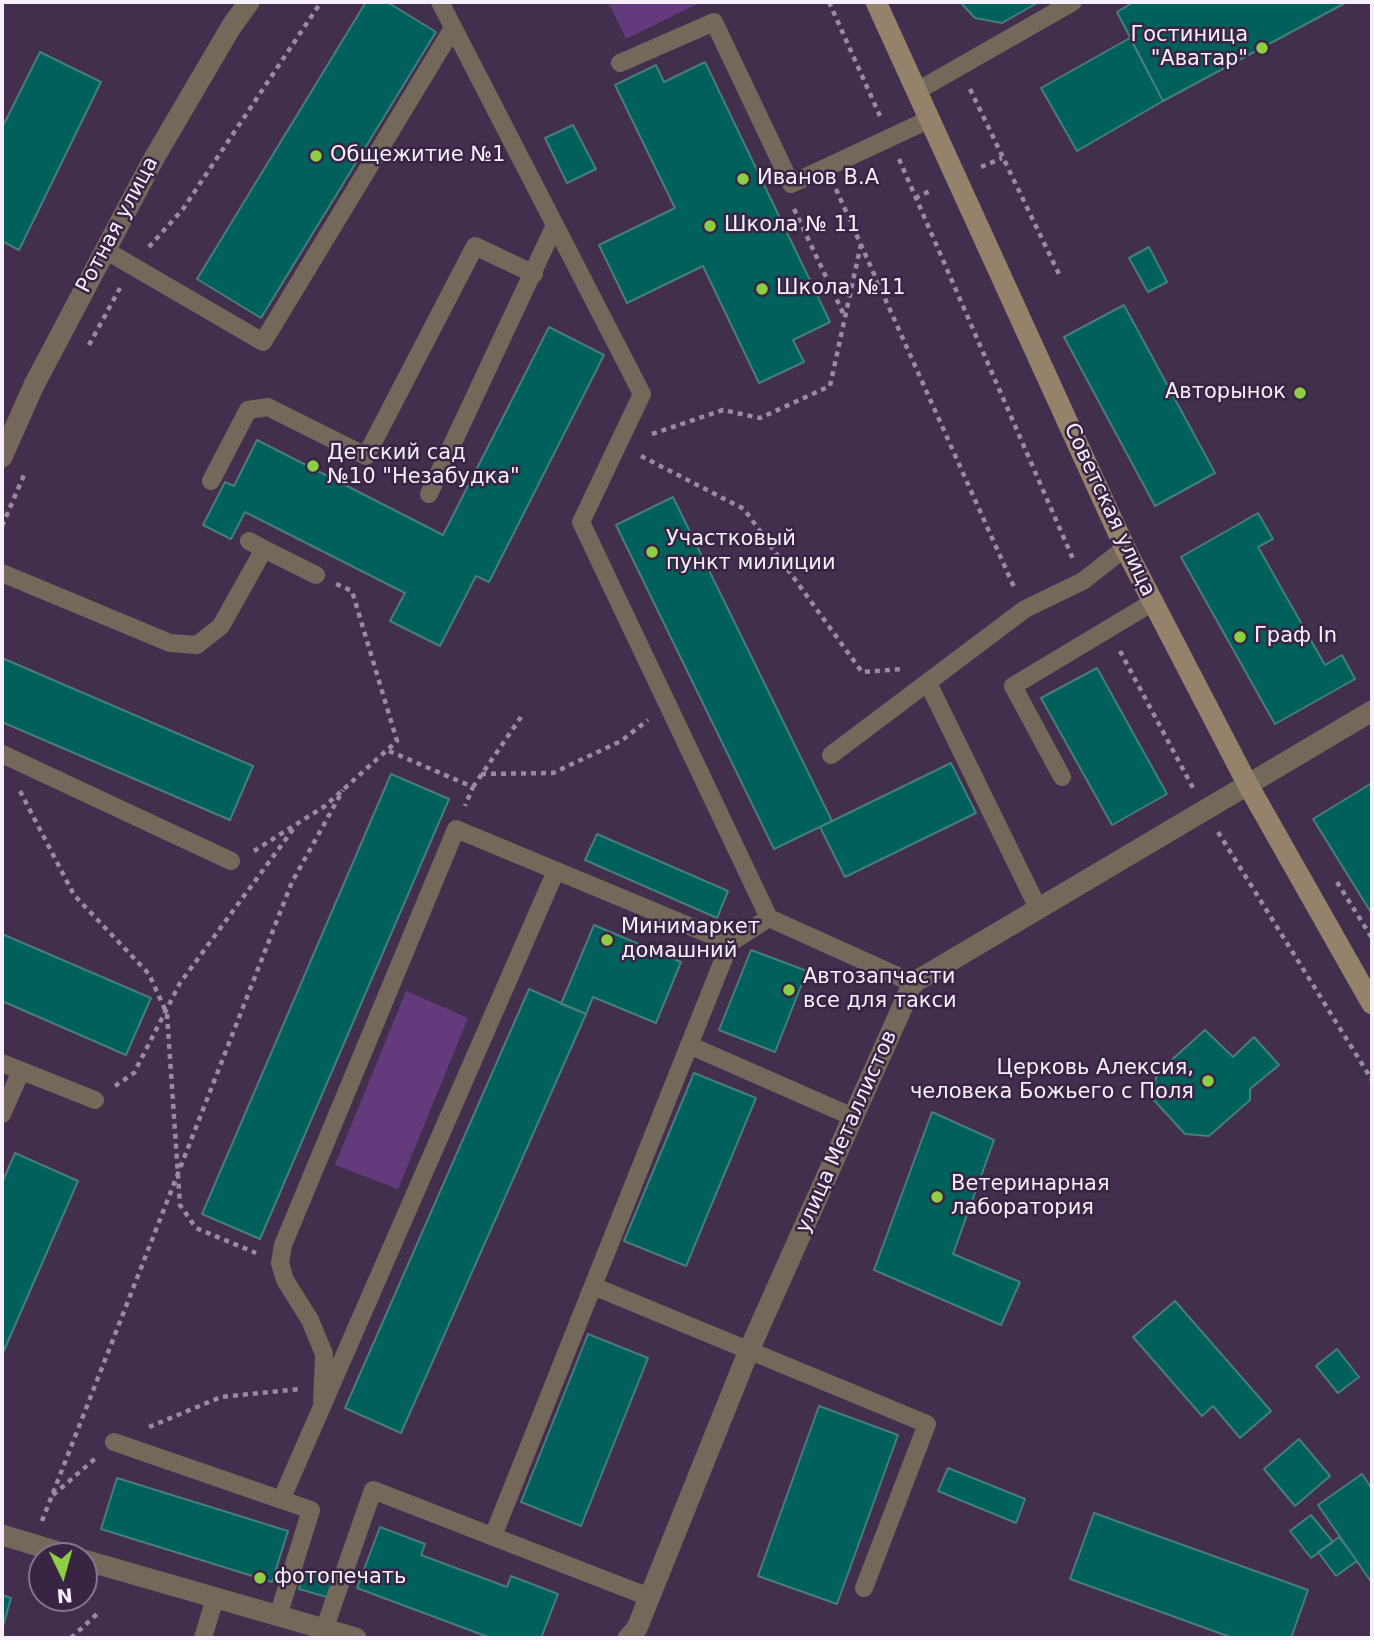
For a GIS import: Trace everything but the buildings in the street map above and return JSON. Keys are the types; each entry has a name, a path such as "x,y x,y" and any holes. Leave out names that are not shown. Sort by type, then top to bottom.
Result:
{"street":[{"name":"Ротная улица","path":"2,457 34,385 159,149 230,27 249,2"},
{"name":"Советская улица","path":"876,2 1125,548 1248,785 1372,1004"},
{"path":"913,983 1372,711"},
{"name":"улица Металлистов","path":"628,1638 637,1628 750,1348 913,983"},
{"path":"2,1535 28,1543"},
{"path":"98,1564 356,1638"}],"lane":[{"path":"440,2 642,394 580,522 769,918 913,983"},
{"path":"916,91 1073,2"},
{"path":"620,63 714,22 791,184 930,119"},
{"path":"105,250 263,342 453,28"},
{"path":"429,494 555,225"},
{"path":"211,481 248,410 268,407 366,456 475,246 534,274"},
{"path":"2,573 170,643 197,645 221,626 256,545 316,575"},
{"path":"831,755 1025,609 1083,581 1125,548"},
{"path":"1062,777 1013,686 1153,601"},
{"path":"928,683 1038,908"},
{"path":"2,754 231,861"},
{"path":"323,1394 324,1354 310,1320 285,1280 280,1263 283,1245 456,829 555,873 730,943"},
{"path":"282,1498 323,1394 555,873"},
{"path":"493,1536 730,943 769,918"},
{"path":"689,1045 853,1117"},
{"path":"2,1063 95,1100"},
{"path":"2,1114 20,1071"},
{"path":"593,1286 750,1348 927,1424 864,1588"},
{"path":"114,1442 312,1510 278,1615"},
{"path":"324,1630 373,1490 649,1597"},
{"path":"203,1638 215,1598"}],"path":[{"path":"959,67 1059,274"},
{"path":"826,166 1025,609"},
{"path":"791,184 792,205 845,316"},
{"path":"618,444 723,410 760,418 830,386 861,244"},
{"path":"618,444 744,509 862,672 906,668 928,683"},
{"path":"231,861 261,848 296,825 343,790 397,741 352,591 316,575"},
{"path":"481,774 553,774 621,741 667,704"},
{"path":"456,829 473,787 521,717"},
{"path":"388,751 473,787"},
{"path":"14,779 75,895 149,974 167,1014 180,1205 196,1228 280,1263"},
{"path":"34,1542 292,882 343,790"},
{"path":"95,1100 134,1073 167,1014 180,984 296,825"},
{"path":"51,1497 114,1442 221,1397 323,1394"},
{"path":"72,1638 97,1614"}],"shaded area":[{"path":"608,2 701,2 626,39"},
{"path":"406,991 468,1018 398,1189 335,1165"}],"place":[{"name":"Гостиница \"Аватар\"","path":"1262,48"},
{"name":"Общежитие №1","path":"316,156"},
{"name":"Иванов В.А","path":"743,179"},
{"name":"Школа № 11","path":"710,226"},
{"name":"Школа №11","path":"762,289"},
{"name":"Авторынок","path":"1300,393"},
{"name":"Детский сад №10 \"Незабудка\"","path":"313,466"},
{"name":"Участковый пункт милиции","path":"652,552"},
{"name":"Граф In","path":"1240,637"},
{"name":"Минимаркет домашний","path":"607,940"},
{"name":"Автозапчасти все для такси","path":"789,990"},
{"name":"Церковь Алексия, человека Божьего с Поля","path":"1208,1081"},
{"name":"Ветеринарная лаборатория","path":"937,1197"},
{"name":"фотопечать","path":"260,1578"}]}
